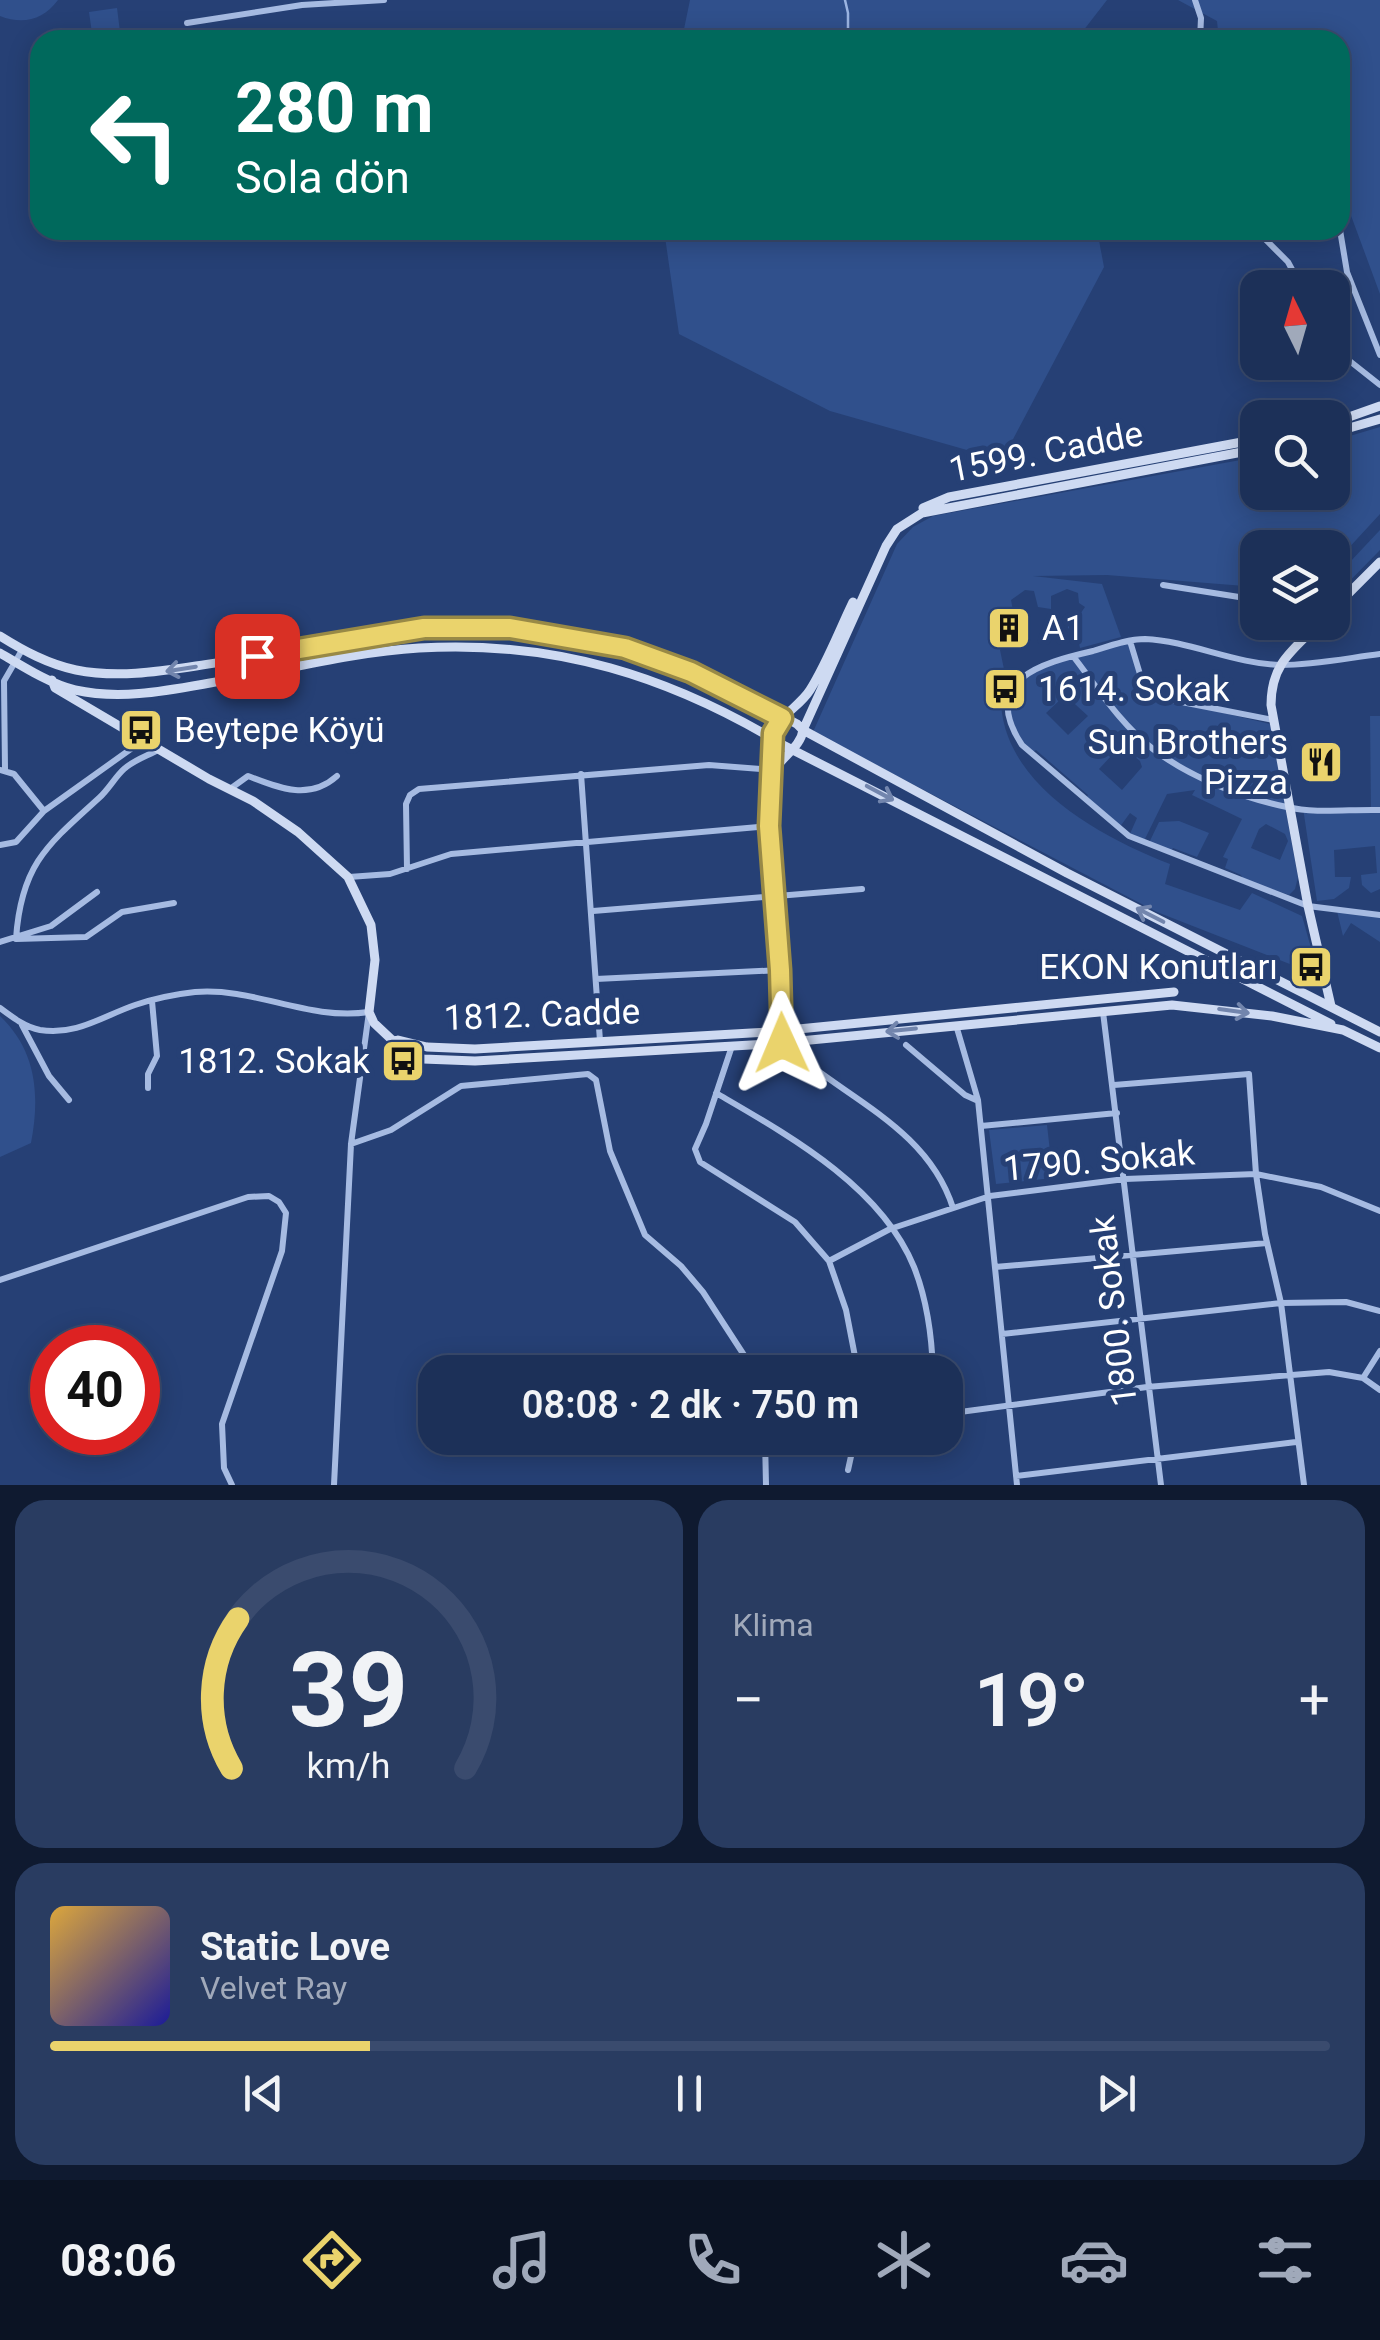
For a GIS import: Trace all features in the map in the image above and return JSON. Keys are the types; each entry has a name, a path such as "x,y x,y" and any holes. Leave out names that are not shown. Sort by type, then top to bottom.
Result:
{"street":[{"path":"187,23 302,5 384,0"},
{"path":"1195,0 1200,30"},
{"path":"1266,240 1292,270"},
{"path":"1342,240 1347,272 1380,354"},
{"path":"1350,361 1380,385"},
{"path":"1350,417 1380,406"},
{"path":"1350,428 1380,419"},
{"name":"1599. Cadde","path":"773,737 774,728 810,689 882,544 895,525 917,510 949,497 1240,442"},
{"name":"1599. Cadde","path":"774,770 800,742 886,546 897,530 922,513 959,503 1240,452"},
{"path":"1350,592 1380,562"},
{"path":"1163,584 1240,597"},
{"path":"0,636 56,665 79,671 144,674 406,630 462,626 510,628 625,648 691,672 782,718 1067,873 1380,1032"},
{"path":"1380,654 1279,665 1144,639 1130,641 1025,672 1012,688 1008,708 1010,727 1022,746 1129,836 1308,906 1380,914"},
{"path":"1303,640 1279,665 1271,689 1273,720 1331,1006"},
{"path":"1130,641 1143,684 1161,698 1273,720"},
{"path":"0,653 71,689 108,695 154,693 414,648 514,649 626,669 703,700 1057,886 1380,1048"},
{"path":"22,650 4,681 3,770 14,774 44,811"},
{"path":"1073,656 1109,704 1151,748 1184,768 1222,786 1290,808 1380,810"},
{"path":"56,665 52,680 55,688 298,832 348,878 371,925 374,960 370,1012 351,1144 334,1485"},
{"path":"773,737 769,826 782,1043 914,1143 945,1183 953,1208"},
{"path":"0,845 16,842 44,811 142,740"},
{"path":"16,939 18,904 32,866 44,850 124,769 158,750"},
{"path":"407,869 406,804 416,790 709,764 774,770"},
{"path":"582,774 600,1041"},
{"path":"229,790 248,776 302,792 327,785 337,776"},
{"path":"348,878 390,874 451,854 769,826"},
{"path":"593,910 862,889"},
{"path":"16,939 51,926 97,892"},
{"path":"0,942 86,937 122,912 174,903"},
{"path":"596,979 780,970"},
{"path":"0,1008 22,1024 41,1030 82,1028 136,1005 196,992 244,996 314,1013 342,1016 370,1012"},
{"name":"1812. Cadde","path":"391,1038 449,1049 600,1041 782,1030 1174,992"},
{"path":"1101,998 1102,1012"},
{"path":"148,1088 148,1074 158,1056 152,1002"},
{"name":"1812. Cadde","path":"391,1038 423,1059 448,1061 782,1043 956,1024 1190,1006 1342,1030"},
{"path":"370,1012 374,1023 391,1038"},
{"name":"1800. Sokak","path":"1102,1012 1161,1485"},
{"path":"22,1024 49,1076 69,1100"},
{"path":"956,1024 978,1100 1017,1481 1296,1442"},
{"path":"906,1045 965,1095 978,1100"},
{"path":"732,1046 695,1149 700,1162 795,1222 829,1261 846,1310 855,1355"},
{"path":"351,1144 392,1130 461,1086 588,1074 596,1080 610,1151 645,1236 681,1266 703,1292 744,1355"},
{"path":"1114,1084 1249,1074 1256,1174 1281,1302 1304,1485"},
{"path":"716,1094 764,1121 854,1184 914,1265 924,1301 931,1355"},
{"path":"980,1126 1117,1113"},
{"name":"1790. Sokak","path":"829,1261 890,1229 990,1196 1125,1179 1256,1174 1321,1187 1380,1210"},
{"path":"0,1280 248,1197 269,1196 279,1202 286,1213 282,1251 222,1424 224,1468 232,1485"},
{"path":"996,1267 1267,1243"},
{"path":"1002,1334 1281,1302 1346,1302 1380,1311"},
{"path":"1363,1378 1380,1351"},
{"path":"963,1412 1147,1387 1329,1372 1363,1378 1380,1390"},
{"path":"765,1455 766,1485"},
{"path":"848,1470 851,1455"}],"shaded area":[{"path":"0,0 58,0 39,16 17,20 0,16"},
{"path":"690,0 1107,0 1084,30 684,30"},
{"path":"1178,0 1380,0 1380,294 1350,213 1350,30 1218,30 1217,21"},
{"path":"117,8 120,30 92,30 89,12"},
{"path":"665,240 1099,240 1104,267 1002,460 830,411 679,334"},
{"path":"1380,427 1380,514 1350,547 1350,530 1240,530 1240,586 1107,575 1033,576 1102,584 1121,637 1080,648 1077,634 1068,628 1069,620 1078,617 1085,607 1079,603 1078,593 1067,589 1051,596 1051,609 1038,607 1034,591 1025,590 1011,600 1014,616 1004,617 1000,628 1008,640 1000,650 1005,674 1012,681 1001,691 1004,723 1015,752 1033,778 1084,821 1170,864 1165,884 1240,910 1252,893 1302,916 1320,980 1305,970 1157,912 813,732 897,544 913,527 933,516 1240,460 1240,510 1350,510 1350,436"},
{"path":"1380,530 1380,550 1350,581 1350,562"},
{"path":"1130,641 1143,684 1161,698 1270,724 1298,877 1295,889 1289,895 1243,879 1225,868 1228,859 1223,857 1242,819 1192,795 1195,790 1167,794 1143,843 1129,836 1137,818 1130,813 1119,828 1036,750 1031,753 1022,745 1008,708 1012,688 1025,672","holes":["1052,683 1088,716 1068,735 1046,713 1061,699","1124,748 1142,767 1122,790 1099,769 1118,749","1266,824 1285,834 1288,841 1280,860 1251,848 1259,829"]},
{"path":"1370,716 1380,716 1380,889 1371,893 1362,885 1361,875 1377,873 1375,846 1334,850 1335,877 1351,877 1349,888 1334,899 1317,901 1303,808 1371,810"},
{"path":"1179,821 1209,833 1197,857 1173,848 1170,853 1148,845 1159,822"},
{"path":"1337,911 1380,915 1380,942 1351,923 1343,936"},
{"path":"0,1016 22,1044 28,1059 35,1108 31,1143 0,1157"},
{"path":"1047,1125 1053,1178 996,1184 989,1130"}],"waterway":[{"path":"845,0 848,30"}],"place":[{"name":"A1","path":"1009,628"},
{"name":"1614. Sokak","path":"1005,689"},
{"name":"Beytepe Köyü","path":"141,730"},
{"name":"Sun Brothers Pizza","path":"1321,762"},
{"name":"EKON Konutları","path":"1311,967"},
{"name":"1812. Sokak","path":"403,1061"}],"route":[{"path":"257,656 424,628 510,628 625,648 691,672 782,718 773,733 769,826 782,1043"}]}
